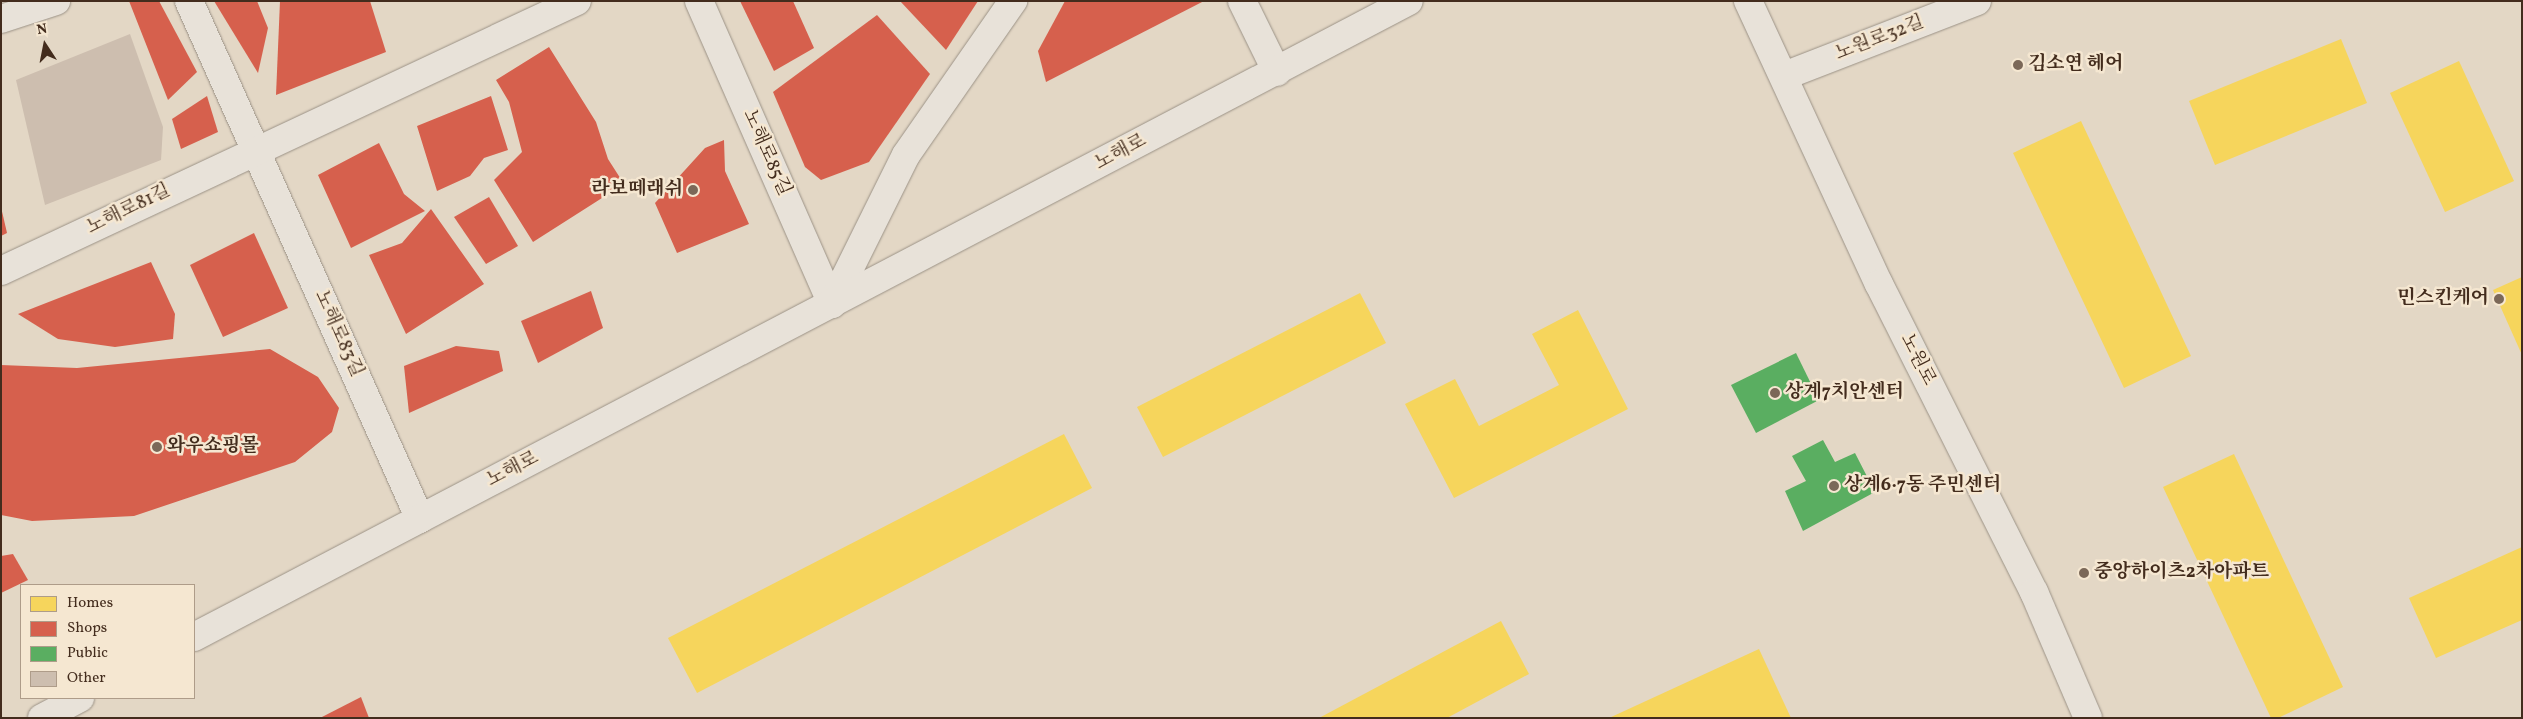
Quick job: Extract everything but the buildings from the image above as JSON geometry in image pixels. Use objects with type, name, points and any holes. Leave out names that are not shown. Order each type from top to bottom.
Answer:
[{"type":"street","points":[[1,19],[56,1]]},
{"type":"street","name":"노해로83길","points":[[189,1],[420,519]]},
{"type":"street","points":[[256,150],[577,1]]},
{"type":"street","name":"노해로85길","points":[[699,1],[832,304]]},
{"type":"street","points":[[832,304],[906,155],[1013,1]]},
{"type":"street","points":[[1242,1],[1277,72]]},
{"type":"street","name":"노해로","points":[[195,636],[1277,72],[1409,1]]},
{"type":"street","name":"노원로","points":[[1748,1],[1879,284],[2034,592],[2088,718]]},
{"type":"street","name":"노원로32길","points":[[1784,76],[1977,1]]},
{"type":"street","name":"노해로81길","points":[[1,271],[256,150]]},
{"type":"street","points":[[42,718],[78,699]]},
{"type":"place","name":"김소연 헤어","points":[[2018,65]]},
{"type":"place","name":"라보떼래쉬","points":[[693,190]]},
{"type":"place","name":"민스킨케어","points":[[2499,299]]},
{"type":"place","name":"상계7치안센터","points":[[1775,393]]},
{"type":"place","name":"와우쇼핑몰","points":[[157,447]]},
{"type":"place","name":"상계6·7동 주민센터","points":[[1834,486]]},
{"type":"place","name":"중앙하이츠2차아파트","points":[[2084,573]]}]
